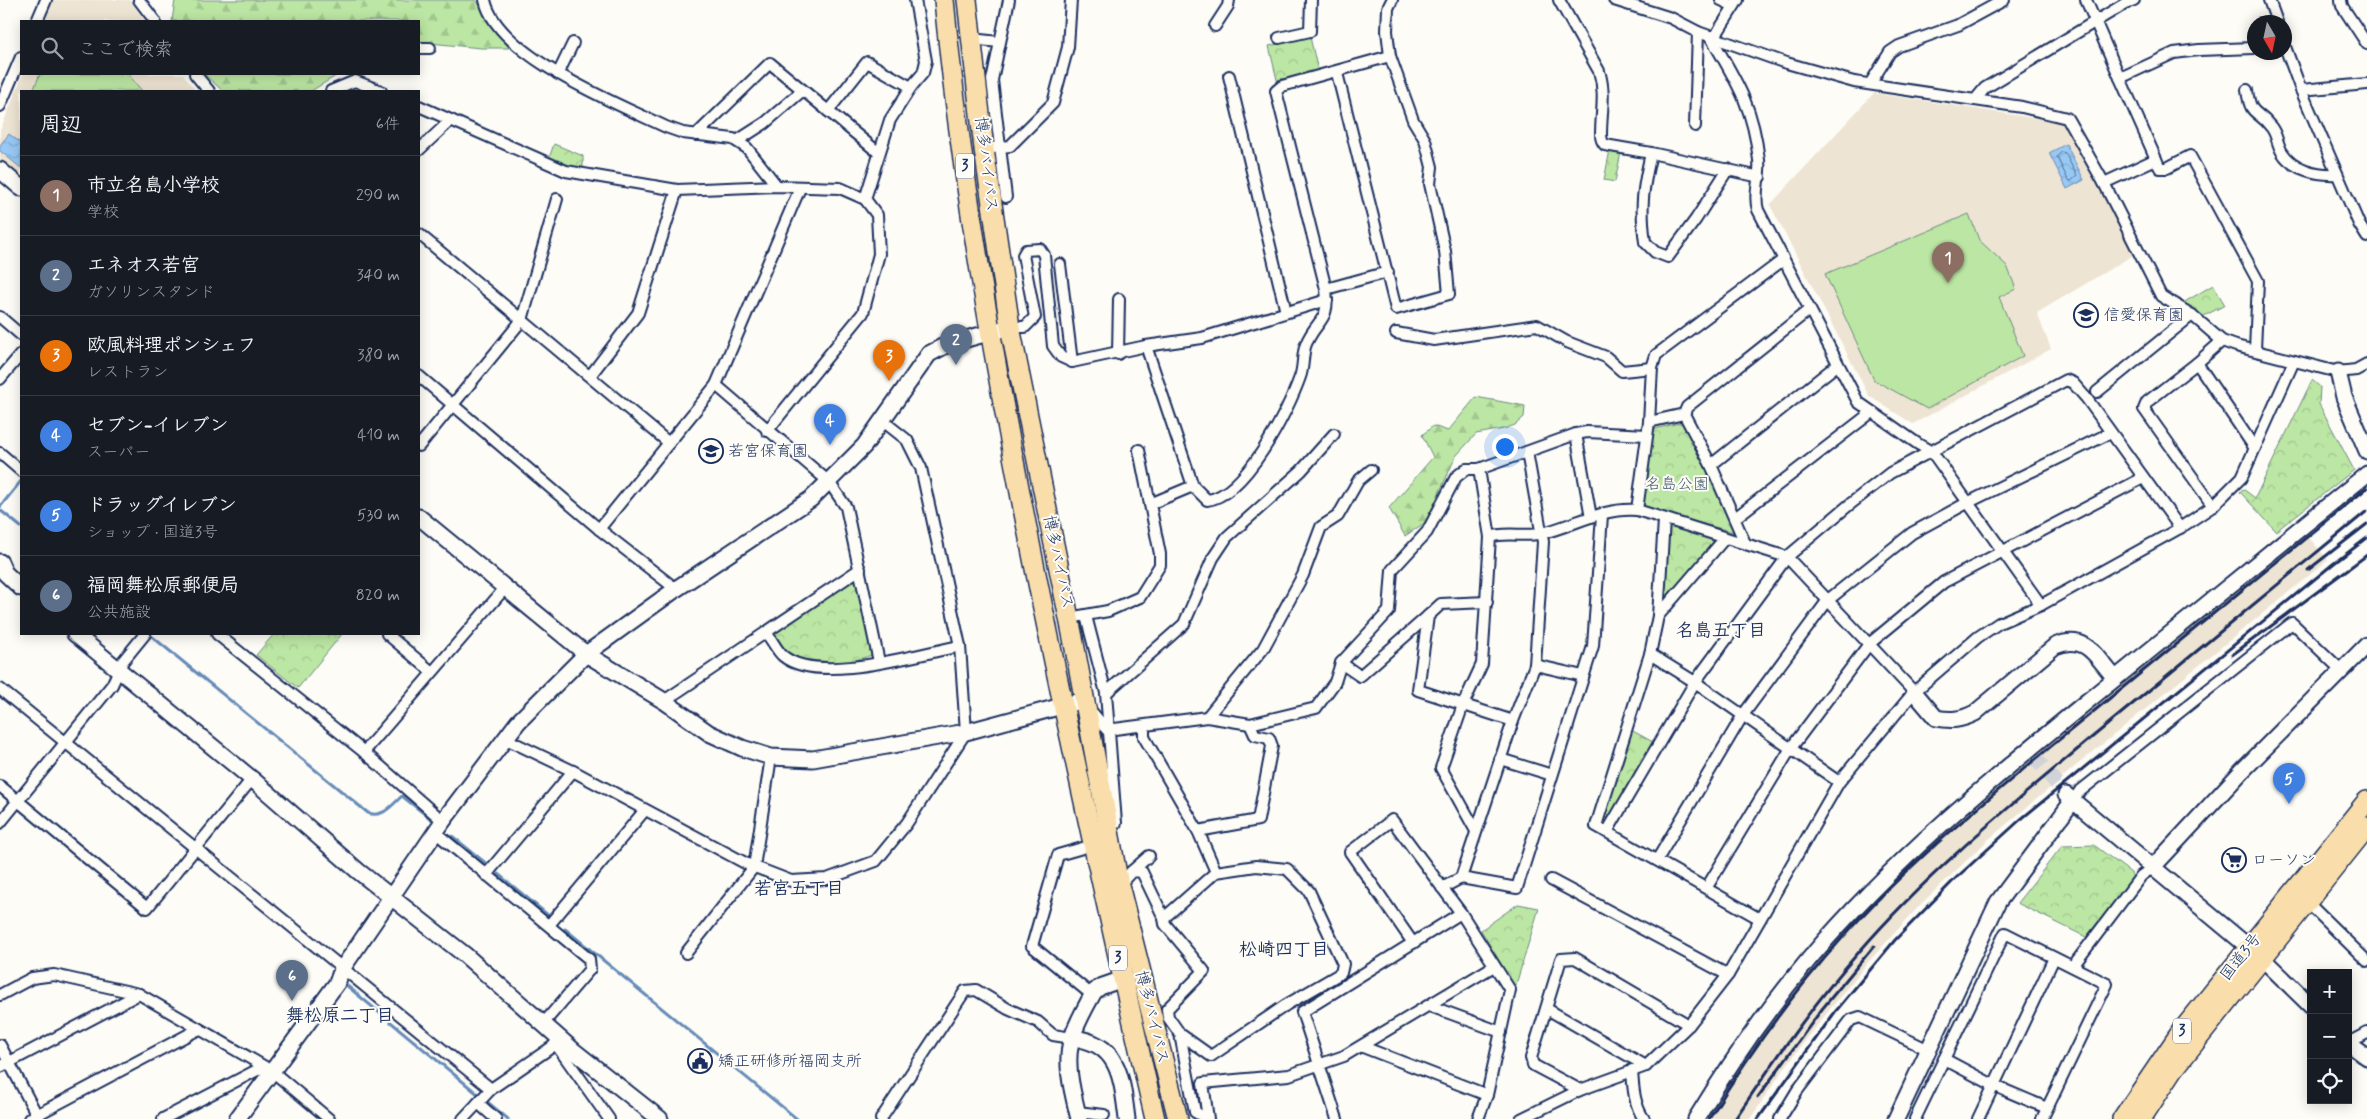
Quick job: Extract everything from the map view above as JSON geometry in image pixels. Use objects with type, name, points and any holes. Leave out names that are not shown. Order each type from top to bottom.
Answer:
[{"type":"highway","name":"博多バイパス","points":[[944,0],[969,198],[989,331],[1093,845],[1155,1119]]},
{"type":"highway","name":"博多バイパス","points":[[967,0],[970,39],[992,148],[1010,327],[1078,617],[1084,700],[1119,885],[1178,1119]]},
{"type":"highway","name":"国道3号","points":[[2141,1119],[2173,1070],[2256,953],[2367,801]]},
{"type":"highway","name":"国道3号","points":[[2122,1119],[2181,1032],[2307,902],[2367,827]]},
{"type":"street","points":[[37,20],[46,0]]},
{"type":"street","points":[[139,0],[154,20]]},
{"type":"street","points":[[485,0],[487,8],[502,31],[558,74],[666,127],[696,135],[737,141],[747,148],[777,186]]},
{"type":"street","points":[[865,199],[890,120],[923,73],[926,61],[915,0]]},
{"type":"street","points":[[1006,197],[992,148],[992,80],[1009,0]]},
{"type":"street","points":[[992,148],[1010,146],[1054,103],[1069,40],[1071,0]]},
{"type":"street","points":[[1215,26],[1228,6],[1229,0]]},
{"type":"street","points":[[1279,38],[1310,31],[1311,0]]},
{"type":"street","points":[[1337,72],[1396,310],[1449,294],[1445,252],[1430,184],[1432,167],[1425,140],[1413,120],[1390,56],[1388,8],[1392,0]]},
{"type":"street","points":[[1559,0],[1599,71],[1603,83],[1602,142],[1605,146],[1651,153],[1760,177]]},
{"type":"street","points":[[1614,0],[1671,18],[1698,32],[1783,62],[1870,84],[1975,100],[2067,118],[2104,183],[2161,296],[2192,316],[2222,341],[2338,372],[2356,370],[2367,364]]},
{"type":"street","points":[[1712,37],[1736,3],[1721,0]]},
{"type":"street","points":[[1870,84],[1890,52],[1899,46],[1958,26],[2004,0]]},
{"type":"street","points":[[2086,0],[2160,168],[2167,168],[2190,156],[2258,281],[2255,350]]},
{"type":"street","points":[[1975,100],[1985,88],[2134,0]]},
{"type":"street","points":[[2269,0],[2274,15]]},
{"type":"street","points":[[2341,0],[2342,6],[2367,44]]},
{"type":"street","points":[[1695,126],[1698,32]]},
{"type":"street","points":[[1712,37],[1746,99],[1756,130],[1760,177],[1756,202],[1783,260],[1858,402],[1932,452],[2041,604]]},
{"type":"street","points":[[970,39],[999,42]]},
{"type":"street","points":[[558,74],[573,43]]},
{"type":"street","points":[[420,48],[430,48]]},
{"type":"street","points":[[2120,78],[2174,53],[2247,48]]},
{"type":"street","points":[[1146,346],[1193,486],[1207,500],[1214,499],[1244,478],[1281,419],[1301,376],[1306,344],[1326,313],[1326,288],[1276,90],[1282,86],[1390,56]]},
{"type":"street","points":[[0,106],[20,59]]},
{"type":"street","points":[[2290,60],[2337,174],[2359,224],[2367,237]]},
{"type":"street","points":[[828,111],[867,62],[911,88]]},
{"type":"street","points":[[696,135],[770,63],[879,153]]},
{"type":"street","points":[[196,75],[208,90]]},
{"type":"street","points":[[1229,76],[1286,312]]},
{"type":"street","points":[[333,90],[357,77],[379,90]]},
{"type":"street","points":[[2302,90],[2367,84]]},
{"type":"street","points":[[737,141],[765,123],[803,90]]},
{"type":"street","points":[[2247,90],[2253,112],[2271,127],[2281,151],[2291,164],[2298,168],[2337,174]]},
{"type":"street","points":[[420,106],[566,171],[677,190],[777,186],[840,188],[865,199],[877,215],[879,254],[863,313],[767,431]]},
{"type":"street","points":[[420,149],[451,120]]},
{"type":"street","points":[[1651,153],[1641,193],[1641,216],[1645,242],[1661,256],[1668,257],[1696,219],[1728,169]]},
{"type":"street","points":[[2104,183],[2156,159]]},
{"type":"street","points":[[0,170],[20,187]]},
{"type":"street","points":[[599,529],[716,385],[800,188]]},
{"type":"street","points":[[590,376],[638,313],[677,190]]},
{"type":"street","points":[[420,445],[522,320],[557,199]]},
{"type":"street","points":[[420,235],[669,443]]},
{"type":"street","points":[[237,1119],[268,1069],[337,983],[342,969],[390,896],[518,722],[586,654],[676,589],[772,527],[811,499],[864,446],[929,354],[948,344],[989,331],[1010,327],[1024,327],[1035,317],[1022,255],[1026,250],[1040,249],[1048,276],[1053,346],[1061,357],[1072,362],[1118,354],[1146,346],[1202,338],[1327,300]]},
{"type":"street","points":[[1637,510],[1649,422],[1652,368],[1656,355],[1783,260]]},
{"type":"street","points":[[1060,264],[1072,362]]},
{"type":"street","points":[[1326,288],[1388,272]]},
{"type":"street","points":[[1118,354],[1119,300]]},
{"type":"street","points":[[1684,414],[1687,407],[1809,310]]},
{"type":"street","points":[[2097,392],[2192,316]]},
{"type":"street","points":[[0,317],[20,334]]},
{"type":"street","points":[[1396,333],[1434,340],[1537,325],[1567,342],[1606,357],[1622,371],[1652,368]]},
{"type":"street","points":[[2213,506],[2144,410],[2147,402],[2222,341]]},
{"type":"street","points":[[0,379],[20,355]]},
{"type":"street","points":[[1530,1117],[1580,1090],[1646,1066],[1690,1025],[1728,975],[1839,782],[1914,692],[1978,637],[1999,623],[2041,604],[2180,528],[2213,506],[2242,477],[2294,361]]},
{"type":"street","points":[[2197,363],[2254,447]]},
{"type":"street","points":[[1711,465],[1837,365]]},
{"type":"street","points":[[2338,372],[2344,397],[2367,451]]},
{"type":"street","points":[[420,377],[599,529],[676,589]]},
{"type":"street","points":[[1607,832],[1695,682],[1787,557],[1890,473],[2066,380],[2073,383],[2087,399],[2180,528]]},
{"type":"street","points":[[716,385],[767,431],[829,482],[846,508],[880,662]]},
{"type":"street","points":[[1734,518],[1872,412]]},
{"type":"street","points":[[1649,422],[1684,414]]},
{"type":"street","points":[[1684,414],[1711,465],[1745,543]]},
{"type":"street","points":[[506,739],[573,771],[754,867],[791,881],[828,879],[876,861],[907,823],[966,732],[960,646],[921,468],[907,440],[883,421]]},
{"type":"street","points":[[1107,730],[1207,717],[1250,724],[1316,708],[1335,682],[1341,662],[1389,612],[1392,570],[1427,532],[1456,477],[1466,469],[1479,469],[1576,434],[1587,432],[1647,436]]},
{"type":"street","points":[[1657,860],[1743,715],[1828,600],[1912,533],[1967,502],[2110,433]]},
{"type":"street","points":[[1106,693],[1184,624],[1213,558],[1227,537],[1301,471],[1334,434]]},
{"type":"street","points":[[1576,434],[1591,517]]},
{"type":"street","points":[[1116,826],[1107,730],[1106,693],[1078,617],[1108,611],[1140,597],[1160,565],[1160,554],[1139,450]]},
{"type":"street","points":[[1461,878],[1513,721],[1535,665],[1539,628],[1542,534],[1527,452]]},
{"type":"street","points":[[0,453],[20,470]]},
{"type":"street","points":[[1476,831],[1442,768],[1463,705],[1482,664],[1490,538],[1479,469]]},
{"type":"street","points":[[1207,717],[1263,650],[1303,575],[1320,527],[1338,516],[1358,481],[1371,470]]},
{"type":"street","points":[[1696,1119],[1761,1021],[1811,957],[1928,836],[1985,784],[2031,752],[2115,678],[2367,474]]},
{"type":"street","points":[[1707,887],[1791,748],[1869,644],[1944,582],[2143,478]]},
{"type":"street","points":[[1150,504],[1193,486]]},
{"type":"street","points":[[1490,538],[1499,534],[1542,534],[1591,517],[1627,509],[1637,510],[1787,557],[1914,692],[1936,718],[1945,720],[1964,719],[1975,713],[2055,646],[2068,640],[2087,646],[2115,678]]},
{"type":"street","points":[[1442,888],[1461,878],[1517,888],[1593,646],[1602,514]]},
{"type":"street","points":[[420,518],[586,654],[664,701],[709,733],[742,748],[771,757],[813,759],[966,732],[1084,700],[1096,719],[1107,730]]},
{"type":"street","points":[[1664,520],[1658,616],[1650,654],[1596,826],[1707,887],[1760,919]]},
{"type":"street","points":[[1658,616],[1725,538]]},
{"type":"street","points":[[664,701],[767,634],[860,569]]},
{"type":"street","points":[[2,571],[20,587]]},
{"type":"street","points":[[364,752],[505,588]]},
{"type":"street","points":[[1341,662],[1360,676],[1441,604],[1487,602]]},
{"type":"street","points":[[1428,616],[1418,690],[1513,721]]},
{"type":"street","points":[[1896,1119],[1998,902],[2069,798],[2080,792],[2292,623],[2342,671]]},
{"type":"street","points":[[767,634],[782,655],[800,665],[829,670],[960,646]]},
{"type":"street","points":[[76,635],[252,779],[390,896],[465,955],[543,1024],[558,1042],[609,1119]]},
{"type":"street","points":[[0,822],[112,685],[123,661],[144,635]]},
{"type":"street","points":[[218,635],[364,752],[486,875],[589,958],[590,968],[543,1024]]},
{"type":"street","points":[[387,635],[432,672]]},
{"type":"street","points":[[2073,966],[2142,876],[2152,868],[2242,770],[2367,645]]},
{"type":"street","points":[[1650,654],[1695,682],[1839,782]]},
{"type":"street","points":[[1535,665],[1583,676]]},
{"type":"street","points":[[0,688],[195,850],[491,1089]]},
{"type":"street","points":[[1198,831],[1258,820],[1272,746],[1269,738],[1255,735],[1250,724]]},
{"type":"street","points":[[1144,726],[1144,737],[1198,831],[1216,872]]},
{"type":"street","points":[[686,953],[754,867],[771,757]]},
{"type":"street","points":[[1500,759],[1552,775]]},
{"type":"street","points":[[486,875],[573,771]]},
{"type":"street","points":[[0,786],[147,908],[252,779]]},
{"type":"street","points":[[2069,798],[2256,953],[2307,1002]]},
{"type":"street","points":[[549,925],[645,810]]},
{"type":"street","points":[[1413,942],[1350,852],[1392,820],[1461,913],[1510,990],[1487,1095],[1478,1119]]},
{"type":"street","points":[[1092,995],[1032,946],[1058,855],[1093,845]]},
{"type":"street","points":[[1119,885],[1149,856]]},
{"type":"street","points":[[1132,871],[1142,872],[1166,924],[1204,971],[1167,1009],[1168,1017],[1180,1034],[1211,1056],[1286,1005],[1341,973],[1342,964],[1309,890],[1287,869],[1256,866],[1216,872],[1164,918]]},
{"type":"street","points":[[1551,880],[1728,975]]},
{"type":"street","points":[[2307,902],[2367,961]]},
{"type":"street","points":[[1337,1119],[1302,1012],[1461,913]]},
{"type":"street","points":[[1915,1119],[2004,933],[2107,984],[2042,1119]]},
{"type":"street","points":[[1580,1090],[1533,1065],[1531,1058],[1562,959],[1575,958],[1690,1025]]},
{"type":"street","points":[[1978,1119],[2054,958]]},
{"type":"street","points":[[1208,1119],[1203,1083],[1289,1075],[1344,1056],[1363,1047],[1494,966]]},
{"type":"street","points":[[0,995],[32,978],[54,974],[139,994],[268,1069],[322,1117]]},
{"type":"street","points":[[1104,1115],[1078,1116],[1070,1082],[1069,1058],[1072,1038],[1092,995],[1100,987],[1122,979]]},
{"type":"street","points":[[881,1119],[965,991],[976,990],[1008,1009],[1038,1022],[1053,1036],[1081,1039],[1102,1047],[1117,1066],[1123,1088],[1127,1119]]},
{"type":"street","points":[[4,1064],[139,994]]},
{"type":"street","points":[[1430,1006],[1501,1032]]},
{"type":"street","points":[[1547,1009],[1646,1066]]},
{"type":"street","points":[[1780,1119],[1797,1091],[1852,1020],[1860,1018],[1929,1050]]},
{"type":"street","points":[[0,1045],[4,1064],[35,1118],[199,1029]]},
{"type":"street","points":[[1180,1034],[1195,1112],[1208,1119]]},
{"type":"street","points":[[2352,1041],[2367,1034]]},
{"type":"street","points":[[463,1119],[491,1089],[558,1042]]},
{"type":"street","points":[[558,1042],[660,1119]]},
{"type":"street","points":[[2352,1046],[2367,1058]]},
{"type":"street","points":[[1363,1047],[1487,1095]]},
{"type":"street","points":[[1944,1059],[1995,1086],[2046,1108]]},
{"type":"street","points":[[163,1119],[268,1069]]},
{"type":"street","points":[[1632,1070],[1634,1094],[1644,1119]]},
{"type":"street","points":[[478,1102],[496,1119]]},
{"type":"shaded area","points":[[53,0],[130,0],[144,20],[45,20]]},
{"type":"shaded area","points":[[23,75],[184,75],[195,90],[20,90],[20,176],[0,159],[0,131]]},
{"type":"shaded area","points":[[1874,93],[2066,123],[2135,254],[2037,313],[2051,349],[1913,424],[1869,396],[1770,205]]},
{"type":"shaded area","points":[[2305,533],[2328,560],[1989,839],[1922,903],[1871,959],[1826,1014],[1783,1070],[1750,1119],[1705,1119],[1747,1055],[1795,990],[1838,937],[1903,868],[1963,813],[2053,738]]},
{"type":"green space","points":[[175,0],[476,0],[509,48],[481,48],[420,42],[420,20],[172,20]]},
{"type":"green space","points":[[1310,37],[1318,71],[1277,80],[1269,46]]},
{"type":"green space","points":[[40,75],[129,75],[141,90],[33,90]]},
{"type":"green space","points":[[205,75],[337,75],[313,90],[222,90]]},
{"type":"green space","points":[[554,144],[583,156],[583,170],[564,167],[549,158]]},
{"type":"green space","points":[[1610,150],[1621,152],[1615,182],[1604,180]]},
{"type":"green space","points":[[1969,214],[1979,240],[2007,266],[2016,289],[1999,297],[2023,356],[1927,409],[1874,380],[1825,274]]},
{"type":"green space","points":[[2213,285],[2225,305],[2202,317],[2183,303]]},
{"type":"green space","points":[[2312,380],[2320,387],[2319,404],[2354,470],[2276,531],[2240,492],[2243,489],[2255,498]]},
{"type":"green space","points":[[1476,397],[1525,406],[1524,417],[1515,425],[1504,429],[1476,434],[1456,456],[1426,522],[1405,536],[1389,508],[1433,457],[1422,435],[1433,426],[1448,431]]},
{"type":"green space","name":"名島公園","points":[[1679,423],[1685,424],[1731,520],[1734,532],[1648,510],[1643,505],[1642,497],[1650,433],[1655,429]]},
{"type":"green space","points":[[1671,527],[1713,540],[1713,544],[1662,605],[1666,531]]},
{"type":"green space","points":[[853,579],[858,580],[872,655],[841,664],[823,666],[805,662],[788,653],[777,640],[775,632]]},
{"type":"green space","points":[[273,635],[341,635],[298,688],[256,655]]},
{"type":"green space","points":[[1631,730],[1653,742],[1609,820],[1603,818]]},
{"type":"green space","points":[[2094,845],[2131,873],[2133,878],[2086,937],[2017,903],[2062,846]]},
{"type":"green space","points":[[1518,904],[1539,908],[1515,988],[1481,930]]},
{"type":"water","points":[[9,134],[20,142],[20,167],[0,151],[0,145]]},
{"type":"water","points":[[2066,144],[2084,180],[2067,189],[2049,153]]},
{"type":"waterway","points":[[0,507],[20,482]]},
{"type":"waterway","points":[[0,510],[20,526]]},
{"type":"waterway","points":[[150,635],[368,813],[378,814],[390,807],[402,796],[431,819]]},
{"type":"waterway","points":[[452,836],[488,865]]},
{"type":"waterway","points":[[498,874],[549,916]]},
{"type":"waterway","points":[[565,929],[797,1119]]},
{"type":"waterway","points":[[346,985],[508,1119]]},
{"type":"tunnel","points":[[2033,755],[2066,795]]},
{"type":"railway","points":[[1709,1119],[1739,1071],[1789,1002],[1824,958],[1891,886],[1969,815],[2089,714],[2367,488]]},
{"type":"railway","points":[[1735,1119],[1779,1054],[1826,992],[1885,923],[1941,868],[2030,789],[2367,511]]},
{"type":"railway","points":[[2308,570],[2367,524]]},
{"type":"railway","points":[[1758,1119],[1835,1012],[1895,940],[1956,878],[2020,820],[2367,538]]},
{"type":"railway","points":[[2232,655],[2367,555]]},
{"type":"railway","points":[[1758,1097],[1822,1009],[1874,946]]},
{"type":"place","name":"市立名島小学校","points":[[1948,283]]},
{"type":"place","name":"信愛保育園","points":[[2086,315]]},
{"type":"place","name":"エネオス若宮","points":[[956,365]]},
{"type":"place","name":"欧風料理ポンシェフ","points":[[889,381]]},
{"type":"place","name":"セブン-イレブン","points":[[830,445]]},
{"type":"place","name":"若宮保育園","points":[[711,451]]},
{"type":"place","name":"ドラッグイレブン","points":[[2289,804]]},
{"type":"place","name":"ローソン","points":[[2234,860]]},
{"type":"place","name":"福岡舞松原郵便局","points":[[292,1001]]},
{"type":"place","name":"矯正研修所福岡支所","points":[[700,1061]]},
{"type":"district","name":"名島五丁目","points":[[1721,631]]},
{"type":"district","name":"若宮五丁目","points":[[799,889]]},
{"type":"district","name":"松崎四丁目","points":[[1284,950]]},
{"type":"district","name":"舞松原二丁目","points":[[340,1016]]}]
